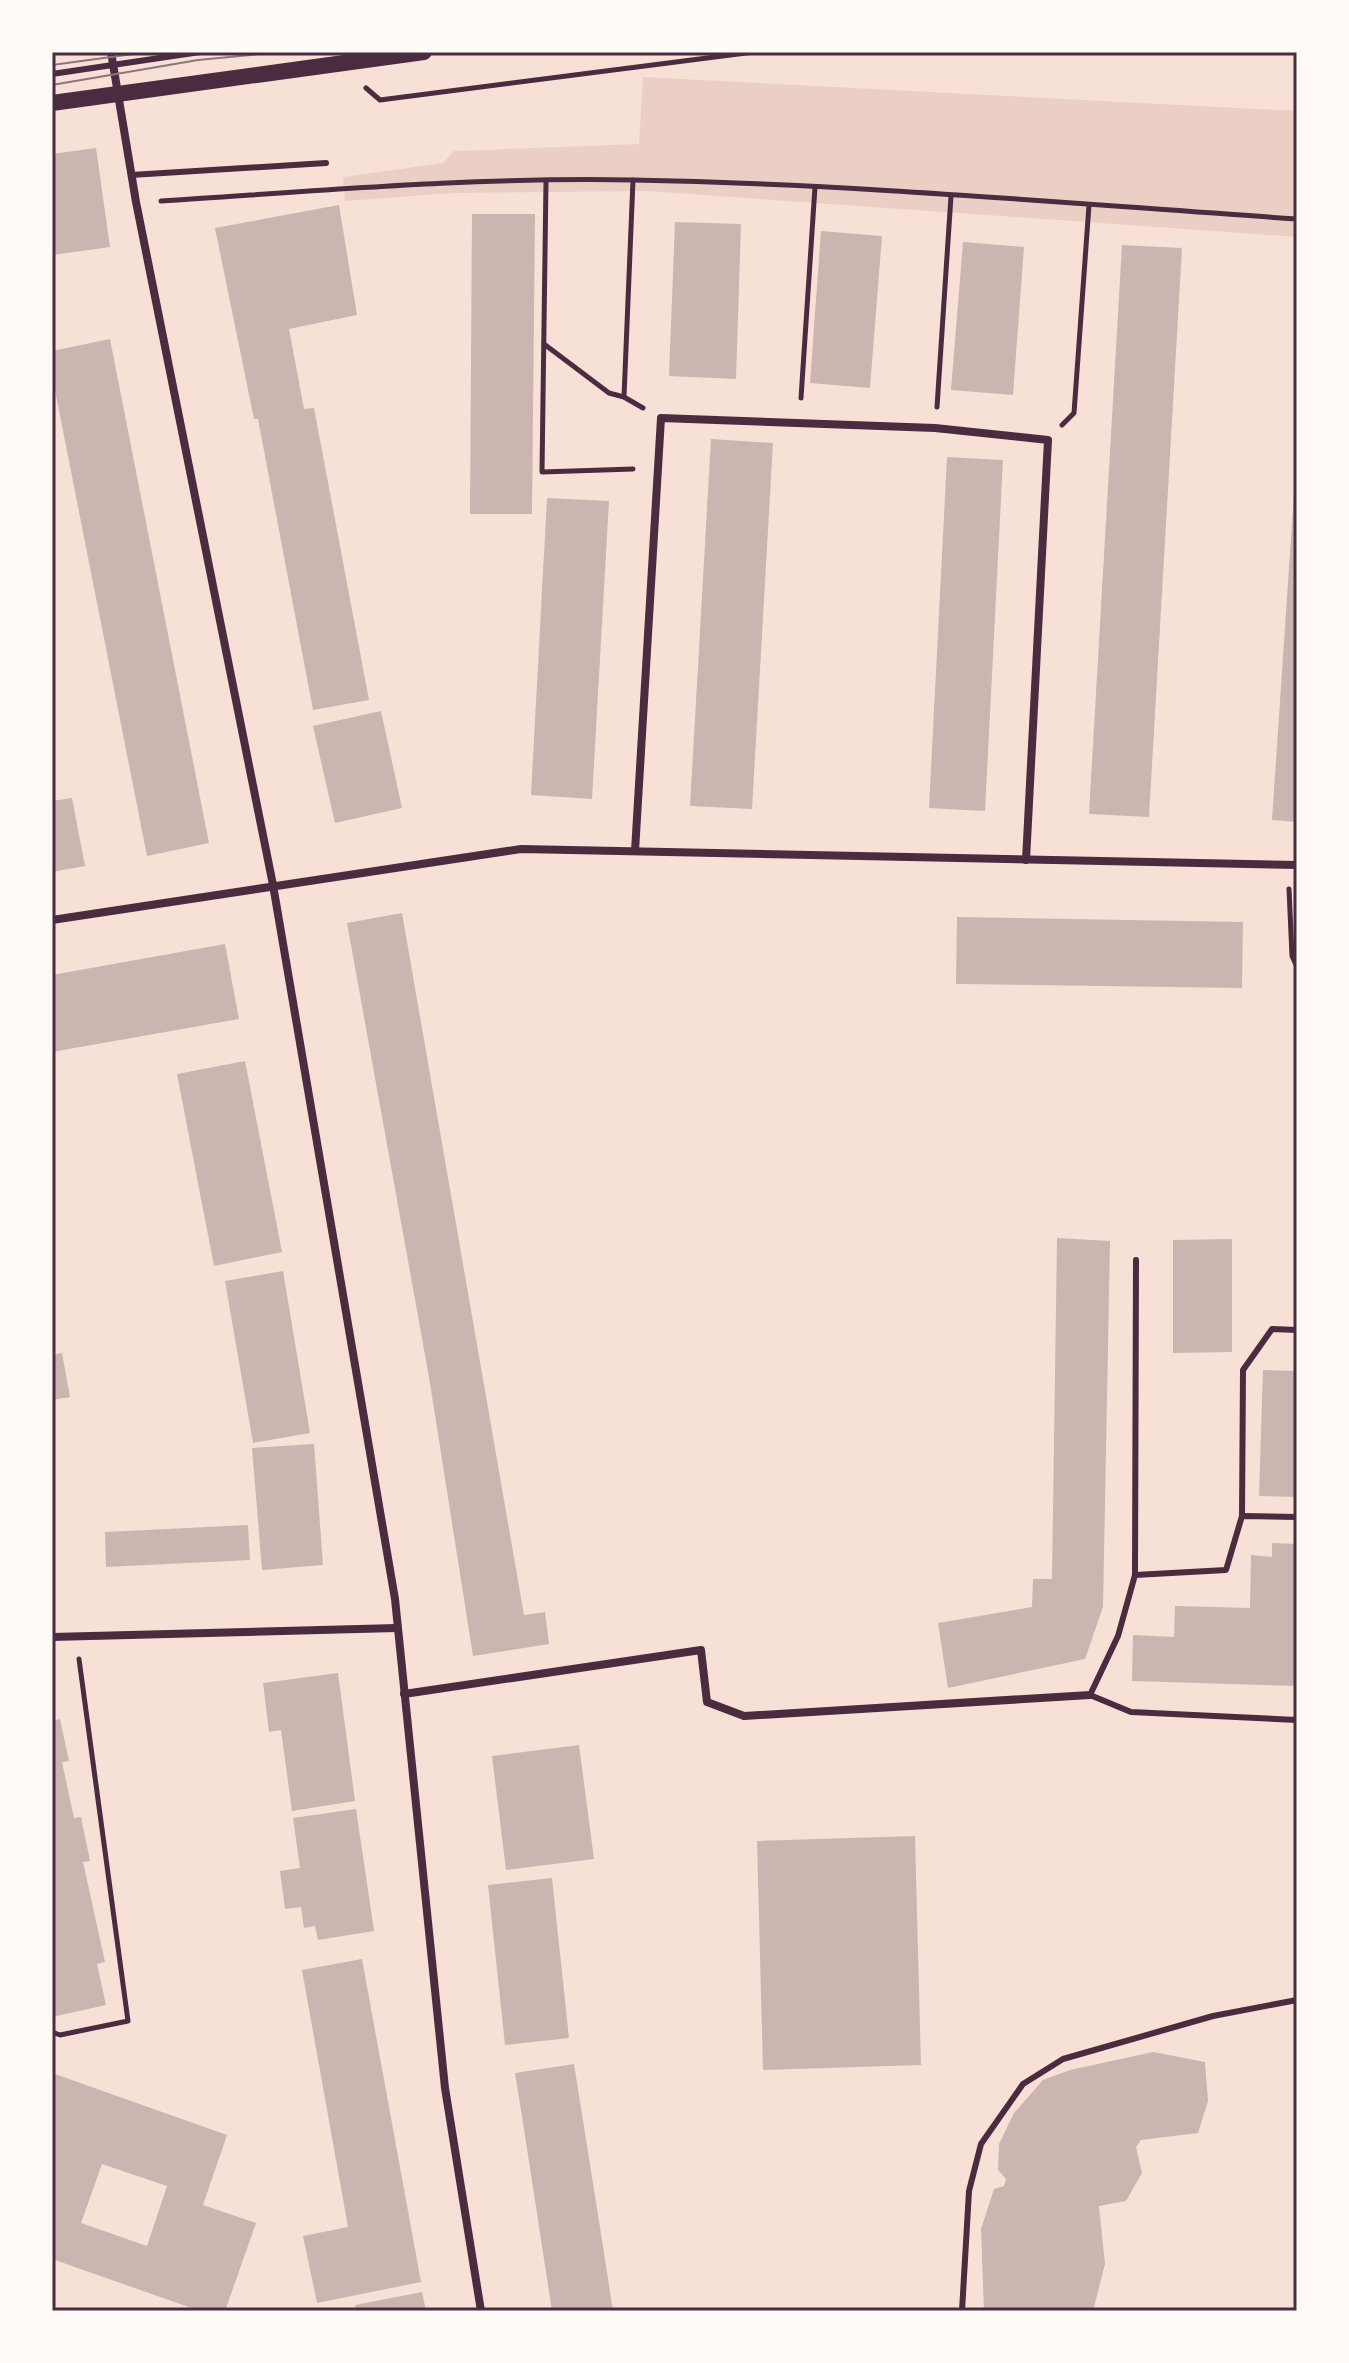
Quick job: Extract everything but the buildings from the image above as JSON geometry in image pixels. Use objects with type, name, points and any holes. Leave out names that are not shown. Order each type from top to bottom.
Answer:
[{"type":"main road","points":[[52,103],[424,52]]},
{"type":"street","points":[[111,52],[136,202],[273,885],[397,1628],[445,2088],[481,2311]]},
{"type":"street","points":[[635,851],[661,418],[935,428],[1048,440],[1026,860]]},
{"type":"street","points":[[52,920],[521,849],[1292,865]]},
{"type":"street","points":[[52,1637],[397,1628]]},
{"type":"street","points":[[404,1694],[701,1650],[707,1702],[744,1716],[1090,1695]]},
{"type":"lane","points":[[52,74],[200,52]]},
{"type":"lane","points":[[131,175],[326,163]]},
{"type":"lane","points":[[1136,1260],[1135,1575],[1118,1636],[1090,1695],[1131,1712],[1297,1720]]},
{"type":"lane","points":[[1135,1575],[1226,1570],[1242,1516],[1243,1370],[1272,1329],[1297,1330]]},
{"type":"lane","points":[[1242,1516],[1297,1517]]},
{"type":"lane","points":[[962,2311],[969,2191],[981,2144],[1023,2084],[1063,2059],[1213,2016],[1297,2000]]},
{"type":"path","points":[[338,64],[380,100],[754,52]]},
{"type":"path","points":[[136,202],[452,183],[633,180],[815,187],[1297,219]]},
{"type":"path","points":[[624,397],[633,180]]},
{"type":"path","points":[[546,181],[542,472],[658,468]]},
{"type":"path","points":[[800,423],[815,187]]},
{"type":"path","points":[[935,428],[951,196]]},
{"type":"path","points":[[1048,440],[1074,413],[1089,205]]},
{"type":"path","points":[[543,344],[609,393],[624,397],[661,418]]},
{"type":"path","points":[[1292,865],[1292,956],[1297,967]]},
{"type":"path","points":[[52,2032],[60,2035],[128,2021],[76,1636]]},
{"type":"shaded area","points":[[643,77],[1297,111],[1297,237],[647,191],[453,193],[345,201],[343,177],[443,163],[454,151],[639,144]]},
{"type":"tram line","points":[[52,65],[148,52]]},
{"type":"tram line","points":[[52,85],[198,60],[281,52]]}]
